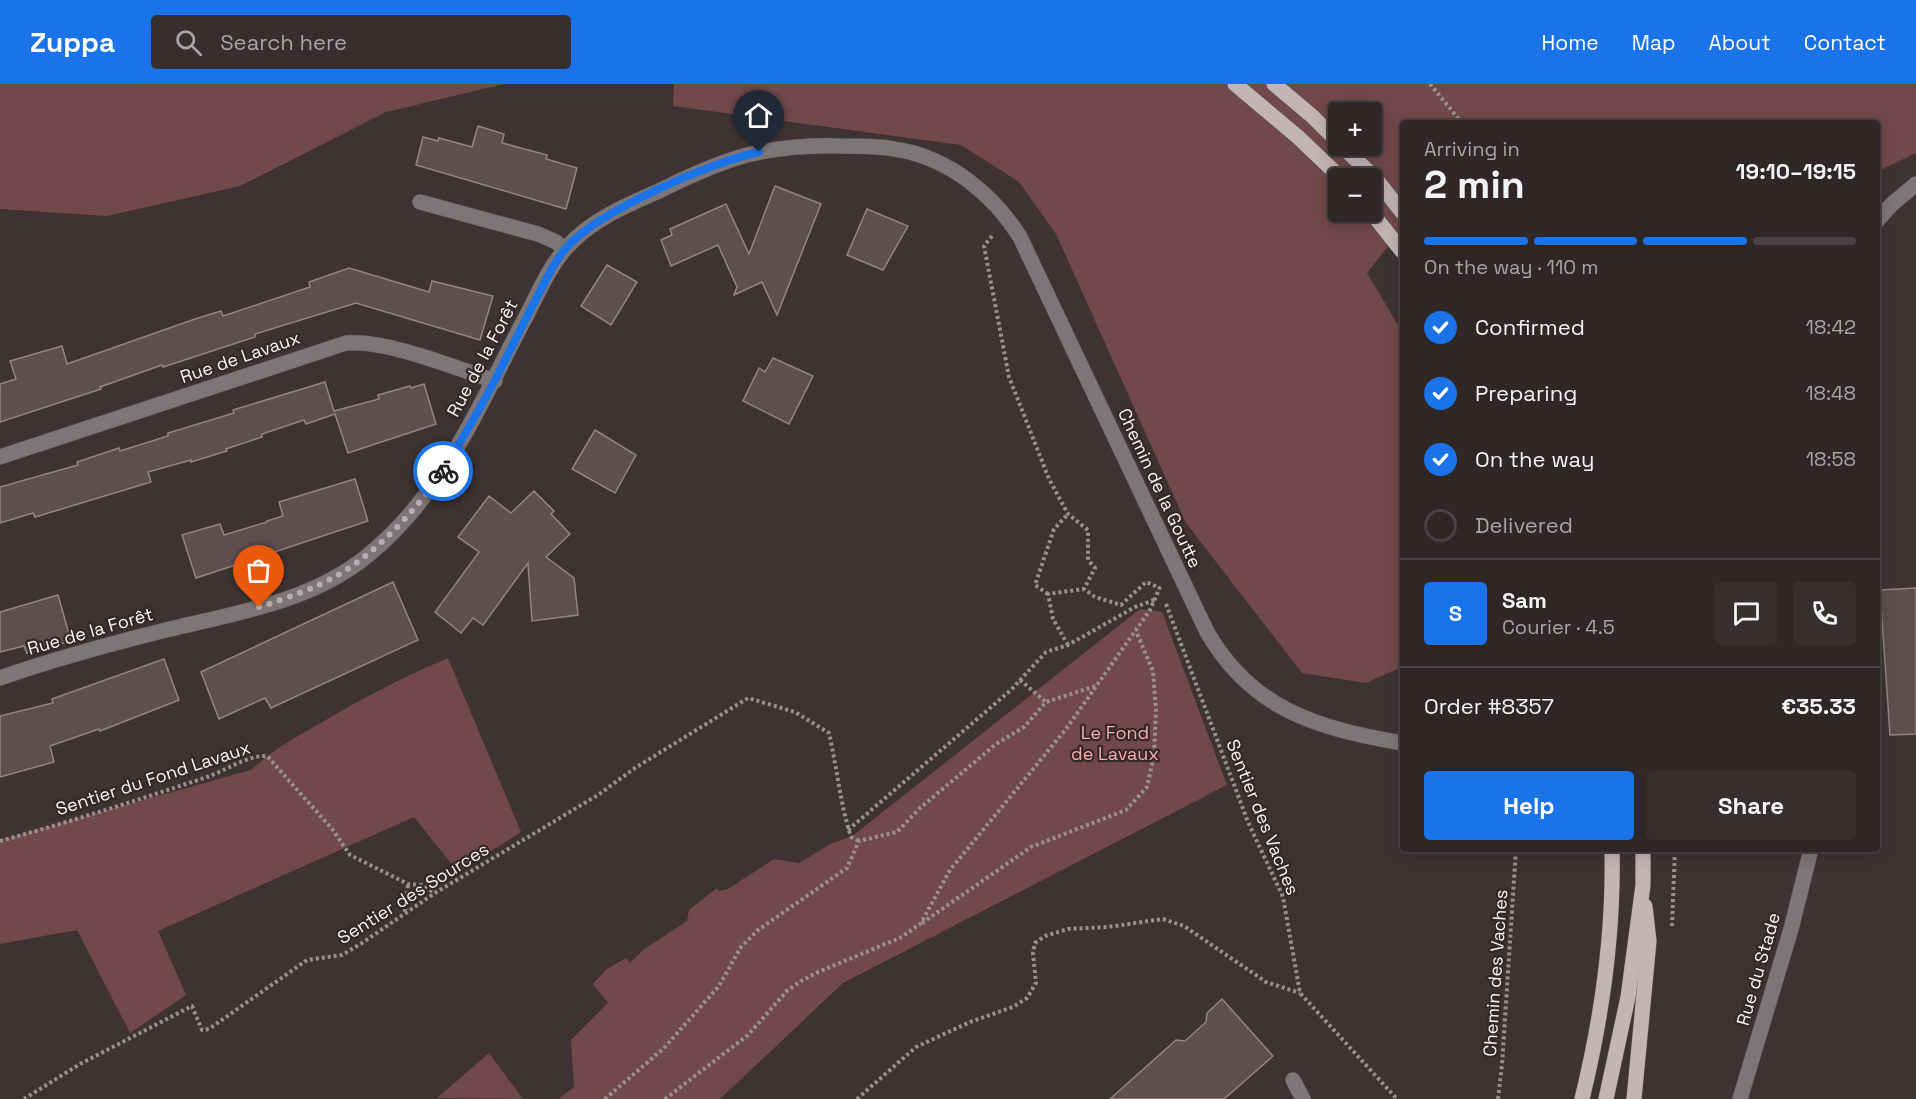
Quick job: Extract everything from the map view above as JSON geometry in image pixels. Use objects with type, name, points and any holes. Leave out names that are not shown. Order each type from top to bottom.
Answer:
[{"type":"main road","points":[[1235,84],[1298,137],[1331,168]]},
{"type":"main road","points":[[1274,84],[1328,132]]},
{"type":"main road","points":[[1352,156],[1375,178],[1400,209]]},
{"type":"main road","points":[[1379,222],[1400,248]]},
{"type":"main road","points":[[1582,1099],[1603,1001],[1610,939],[1612,852]]},
{"type":"main road","points":[[1634,1099],[1649,941],[1643,885],[1643,852]]},
{"type":"main road","points":[[1606,1099],[1628,997],[1643,885]]},
{"type":"street","name":"Rue de la Forêt","points":[[0,678],[145,635],[259,607],[318,587],[343,574],[369,554],[425,496],[440,477],[495,381],[552,268],[565,249],[579,235],[635,201],[712,166],[772,149],[800,146],[874,147],[901,150],[922,156],[949,170]]},
{"type":"street","name":"Chemin de la Goutte","points":[[949,170],[982,191],[1008,218],[1020,237],[1171,558],[1219,653],[1252,689],[1290,713],[1346,732],[1400,743]]},
{"type":"street","points":[[1880,218],[1916,184]]},
{"type":"street","points":[[420,202],[538,234],[565,249]]},
{"type":"street","name":"Rue de Lavaux","points":[[0,457],[358,341],[386,346],[495,381]]},
{"type":"street","name":"Rue du Stade","points":[[1740,1099],[1791,929],[1810,852]]},
{"type":"street","points":[[1293,1080],[1303,1099]]},
{"type":"path","points":[[1430,84],[1460,120]]},
{"type":"path","points":[[1008,218],[984,246],[1007,366],[1048,478],[1068,514],[1088,530],[1088,560],[1095,568],[1084,589]]},
{"type":"path","points":[[921,923],[950,870],[1066,729],[1136,631],[1160,588],[1146,582],[1121,605],[1095,597],[1084,589],[1048,594],[1035,585],[1053,529],[1068,514]]},
{"type":"path","name":"Sentier des Vaches","points":[[1160,588],[1248,822],[1283,897],[1300,993]]},
{"type":"path","points":[[1048,594],[1053,619],[1068,645]]},
{"type":"path","points":[[1097,686],[1046,702],[1024,727],[996,744],[920,808],[897,832],[859,841],[851,837],[848,830],[1020,680],[1046,652],[1068,645],[1135,607],[1155,600]]},
{"type":"path","points":[[666,1099],[748,1035],[787,992],[801,981],[902,937],[1031,847],[1126,810],[1147,787],[1154,755],[1156,710],[1153,671],[1136,631]]},
{"type":"path","points":[[1020,680],[1046,702]]},
{"type":"path","name":"Sentier des Sources","points":[[24,1099],[80,1064],[192,1006],[202,1030],[208,1029],[307,960],[342,955],[435,893],[598,795],[644,763],[748,698],[795,712],[829,734],[840,782],[842,810],[848,830]]},
{"type":"path","name":"Sentier du Fond Lavaux","points":[[0,841],[125,804],[221,772],[258,756],[267,756],[333,831],[350,855],[408,884],[421,885],[435,893]]},
{"type":"path","points":[[605,1099],[664,1048],[719,986],[741,947],[758,930],[847,868],[859,841]]},
{"type":"path","name":"Chemin des Vaches","points":[[1498,1099],[1516,852]]},
{"type":"path","points":[[405,912],[408,884]]},
{"type":"path","points":[[857,1099],[916,1047],[970,1022],[1013,1007],[1027,998],[1033,992],[1036,983],[1033,953],[1035,943],[1045,936],[1068,929],[1108,927],[1163,919],[1184,926],[1266,982],[1300,993],[1397,1099]]},
{"type":"green space","points":[[0,84],[504,84],[386,112],[240,186],[107,216],[0,209]]},
{"type":"green space","points":[[674,84],[1916,84],[1916,153],[1880,171],[1880,120],[1400,120],[1400,232],[1367,273],[1400,329],[1400,668],[1366,683],[1302,673],[1186,523],[1056,234],[1019,182],[961,145],[673,106]]},
{"type":"green space","name":"Le Fond de Lavaux","points":[[1140,609],[1162,612],[1227,785],[843,983],[720,1099],[558,1099],[574,1087],[571,1040],[608,1003],[593,984],[607,969],[626,958],[630,963],[643,950],[687,921],[689,910],[717,888],[719,891],[728,889],[774,859],[799,863],[832,843],[851,837]]},
{"type":"green space","points":[[448,658],[521,832],[458,872],[414,817],[158,931],[186,995],[130,1033],[77,930],[0,944],[0,840],[251,770],[286,743],[339,712]]},
{"type":"green space","points":[[489,1053],[523,1099],[437,1098]]},
{"type":"building","points":[[478,126],[504,134],[502,143],[547,155],[546,159],[577,168],[566,209],[416,165],[423,137],[438,141],[439,138],[472,147]]},
{"type":"building","points":[[775,186],[821,204],[777,315],[762,282],[734,295],[737,287],[718,245],[671,266],[661,240],[672,235],[670,229],[726,204],[749,254]]},
{"type":"building","points":[[867,209],[908,226],[883,270],[847,255]]},
{"type":"building","points":[[607,265],[637,282],[611,325],[581,306]]},
{"type":"building","points":[[349,268],[429,292],[432,281],[493,296],[480,340],[356,303],[255,334],[255,337],[163,367],[162,365],[100,387],[101,389],[0,422],[0,384],[16,379],[10,361],[62,346],[67,364],[195,319],[221,311],[223,316],[310,287],[309,282]]},
{"type":"building","points":[[773,358],[813,376],[789,424],[743,401],[759,368],[765,372]]},
{"type":"building","points":[[325,382],[334,411],[379,399],[378,395],[424,384],[436,424],[348,453],[335,414],[306,424],[304,420],[262,434],[262,437],[226,449],[227,451],[148,472],[151,482],[35,517],[33,513],[0,523],[0,487],[78,465],[77,462],[119,448],[120,451],[168,436],[168,433],[234,413],[233,410]]},
{"type":"building","points":[[595,430],[636,455],[615,493],[572,469]]},
{"type":"building","points":[[355,479],[368,521],[196,578],[182,535],[220,524],[224,535],[267,522],[283,516],[279,502]]},
{"type":"building","points":[[534,491],[554,511],[551,514],[570,534],[546,557],[574,578],[578,615],[532,621],[528,563],[483,625],[473,618],[461,633],[435,612],[479,552],[458,537],[489,496],[511,513]]},
{"type":"building","points":[[393,582],[418,640],[271,708],[265,698],[219,719],[201,672]]},
{"type":"building","points":[[1916,588],[1916,734],[1890,735],[1880,590]]},
{"type":"building","points":[[58,595],[71,641],[27,653],[24,646],[0,652],[0,612]]},
{"type":"building","points":[[164,659],[179,700],[100,731],[99,729],[50,746],[54,762],[0,777],[0,716],[53,703],[52,699]]},
{"type":"building","points":[[1222,999],[1273,1056],[1224,1099],[1110,1099],[1176,1040],[1185,1041],[1206,1022],[1207,1013]]},
{"type":"way so far","points":[[259,607],[318,587],[343,574],[388,536],[425,496],[443,471]]},
{"type":"route","points":[[443,471],[495,381],[552,268],[565,249],[579,235],[635,201],[712,166],[759,152]]}]
